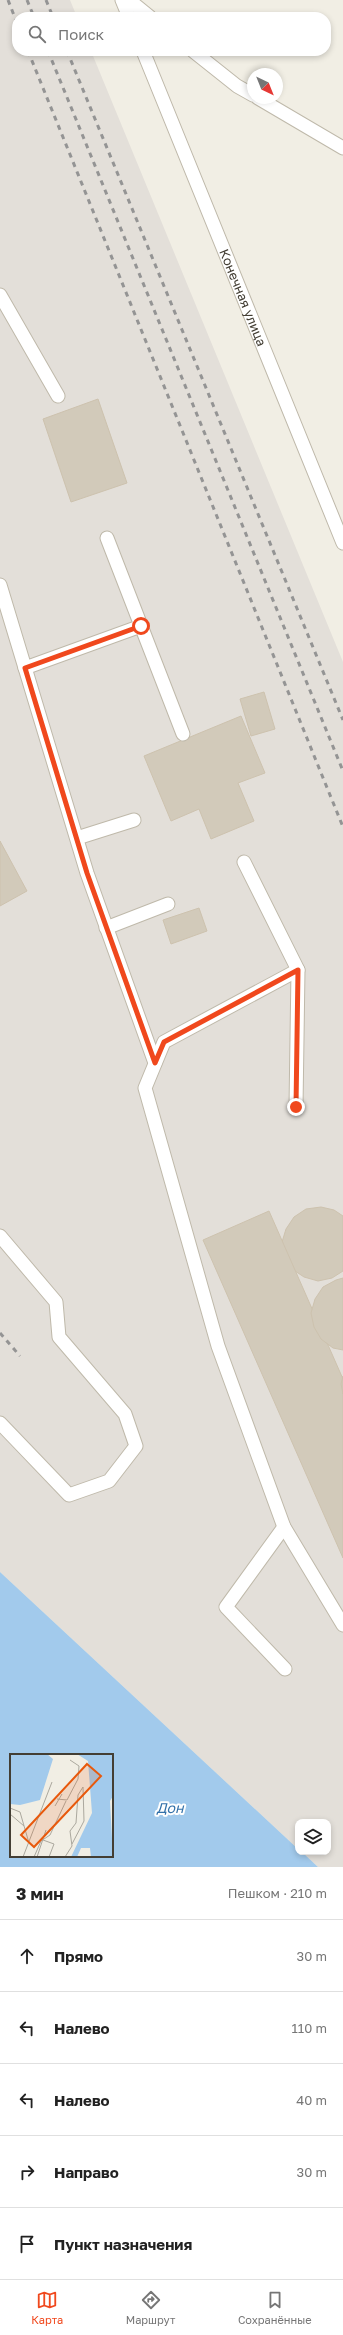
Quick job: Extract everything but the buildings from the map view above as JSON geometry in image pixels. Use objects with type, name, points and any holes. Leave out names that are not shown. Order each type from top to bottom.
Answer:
[{"type":"lane","points":[[122,0],[127,12]]},
{"type":"lane","points":[[129,0],[144,12]]},
{"type":"lane","name":"Конечная улица","points":[[145,56],[343,543]]},
{"type":"lane","points":[[199,56],[236,86],[247,92]]},
{"type":"lane","points":[[269,104],[337,142],[343,148]]},
{"type":"lane","points":[[0,295],[58,396]]},
{"type":"lane","points":[[107,538],[183,734]]},
{"type":"lane","points":[[0,585],[76,838],[106,928],[155,1063]]},
{"type":"lane","points":[[25,668],[141,626]]},
{"type":"lane","points":[[76,838],[134,820]]},
{"type":"lane","points":[[244,862],[298,970],[296,1107]]},
{"type":"lane","points":[[106,928],[168,904]]},
{"type":"lane","points":[[298,970],[164,1042],[145,1088],[218,1346],[284,1527],[343,1625]]},
{"type":"lane","points":[[0,1236],[56,1302],[59,1337],[125,1414],[136,1446],[108,1481],[69,1495],[0,1423]]},
{"type":"lane","points":[[284,1527],[226,1607],[285,1669]]},
{"type":"shaded area","points":[[0,0],[70,0],[75,12],[12,12],[12,56],[93,56],[343,662],[343,1867],[318,1867],[305,1855],[331,1855],[331,1819],[295,1819],[295,1846],[0,1572]]},
{"type":"water","name":"Дон","points":[[0,1572],[295,1846],[295,1855],[305,1855],[318,1867],[0,1867]]},
{"type":"railway","points":[[8,0],[13,12]]},
{"type":"railway","points":[[27,0],[32,12]]},
{"type":"railway","points":[[46,0],[51,12]]},
{"type":"railway","points":[[30,56],[343,827]]},
{"type":"railway","points":[[50,56],[343,771]]},
{"type":"railway","points":[[69,56],[343,720]]},
{"type":"railway","points":[[0,1333],[20,1356]]},
{"type":"route","points":[[141,626],[25,668],[87,873],[155,1063],[164,1042],[298,970],[296,1107]]}]
